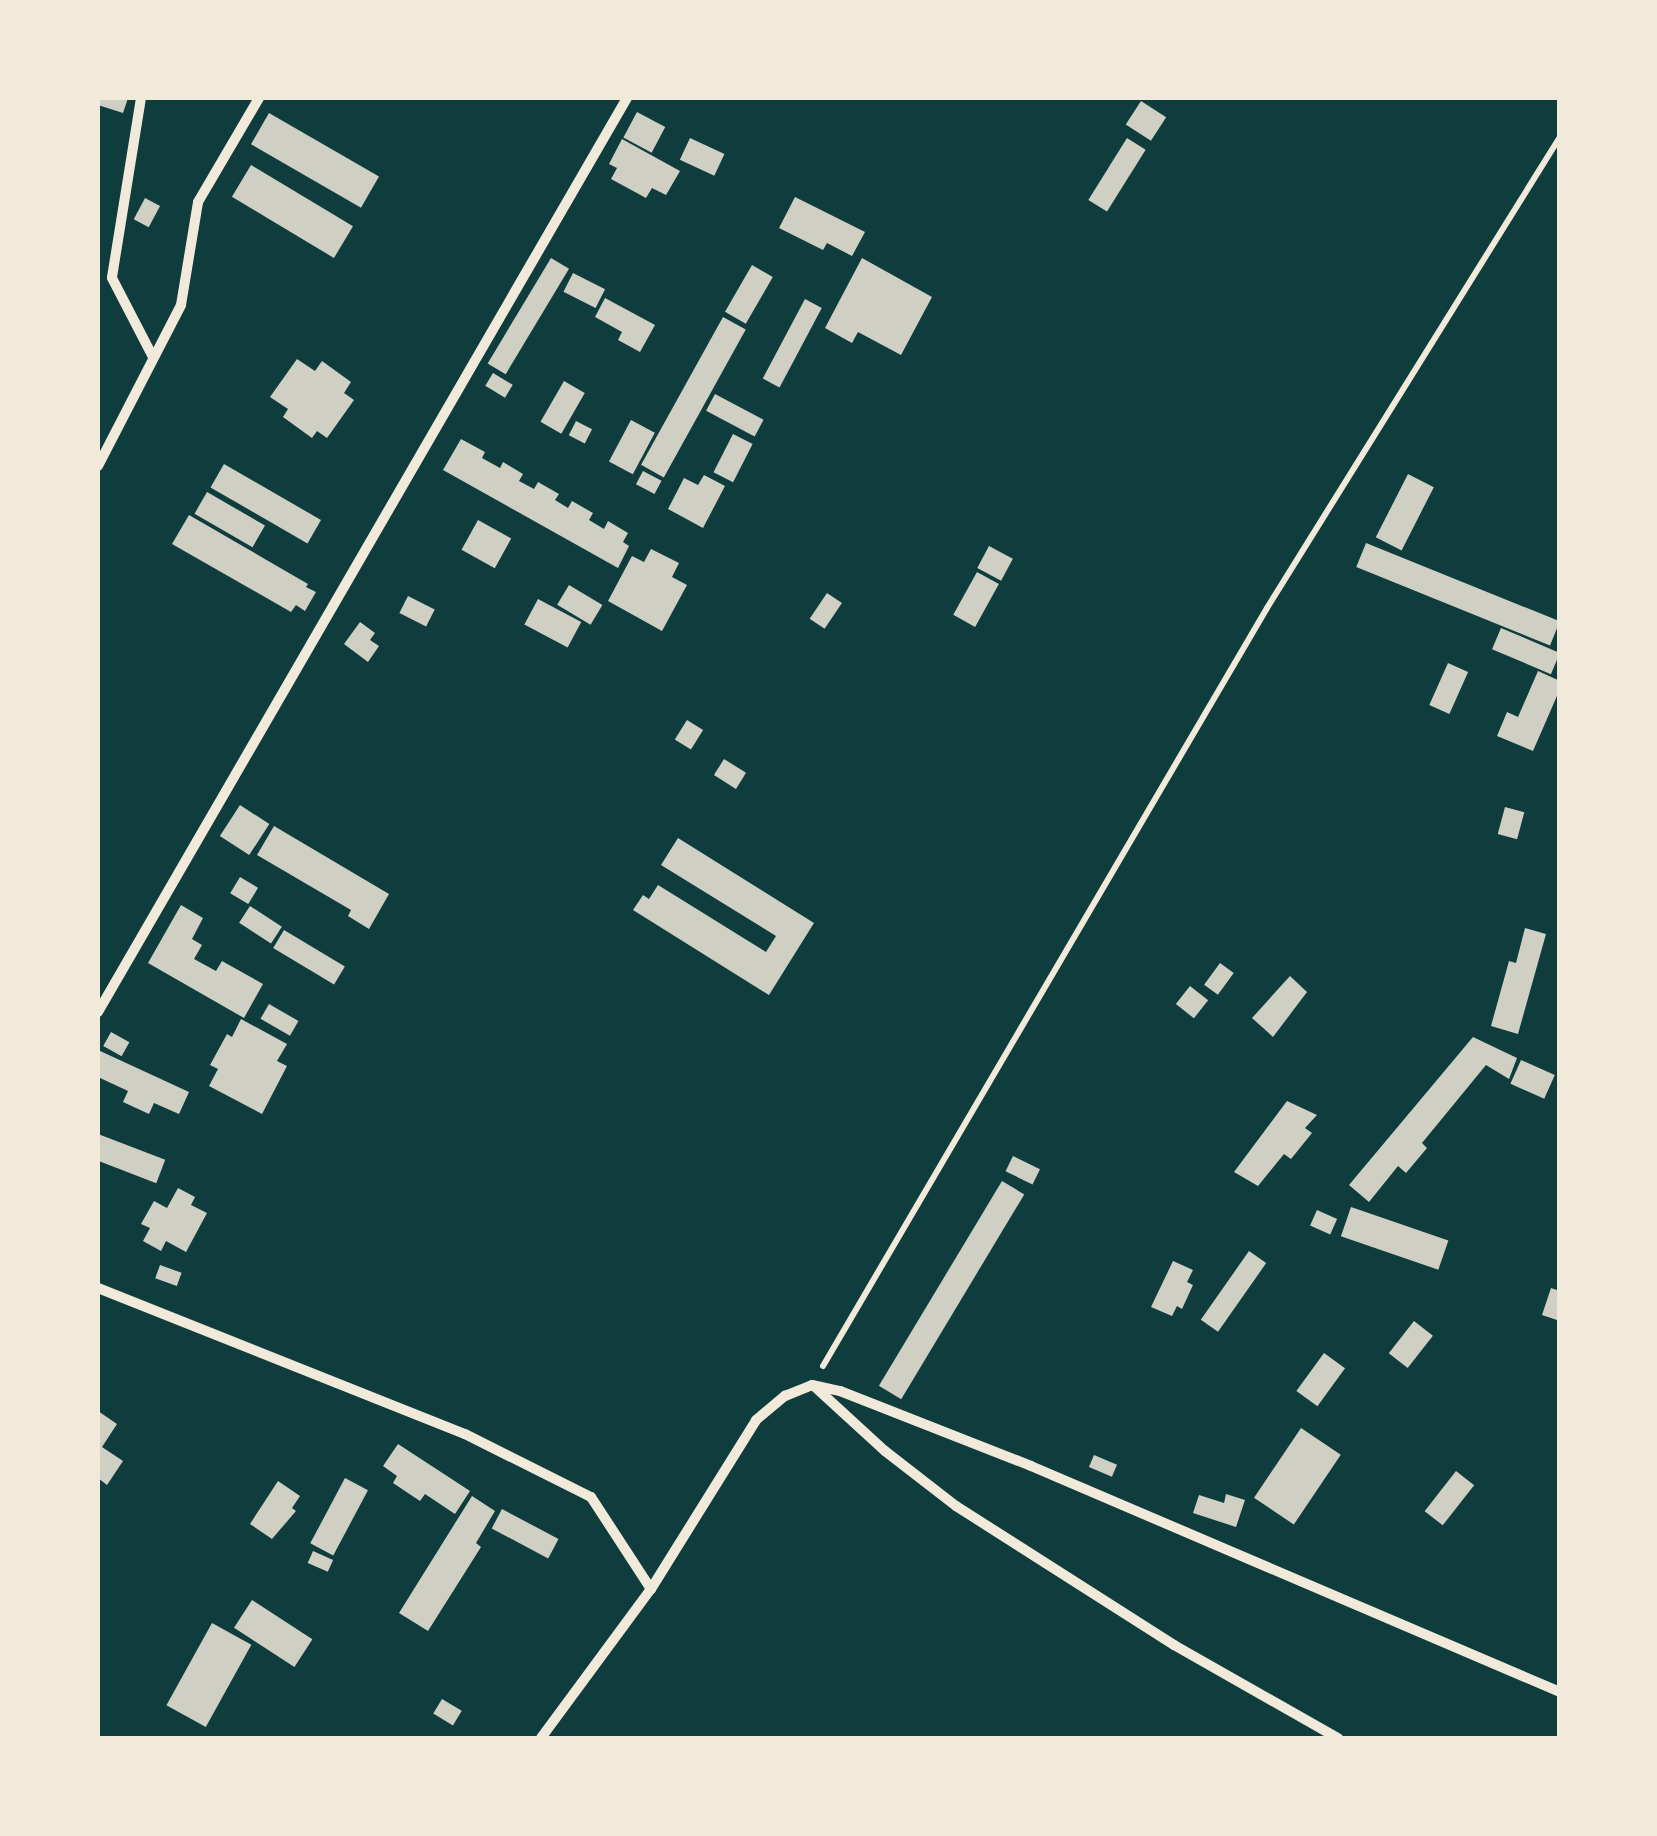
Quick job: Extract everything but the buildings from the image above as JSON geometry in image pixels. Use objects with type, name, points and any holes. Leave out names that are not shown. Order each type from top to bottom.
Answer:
[{"type":"street","points":[[141,98],[112,278],[152,357]]},
{"type":"street","points":[[98,466],[181,304],[198,202],[259,98]]},
{"type":"street","points":[[98,1012],[628,98]]},
{"type":"street","points":[[98,1288],[465,1434],[591,1497],[651,1589]]},
{"type":"street","points":[[812,1384],[885,1451],[956,1506],[1174,1645],[1338,1738]]},
{"type":"street","points":[[541,1738],[651,1589],[756,1420],[785,1396],[812,1384],[840,1391],[1031,1466],[1560,1692]]},
{"type":"path","points":[[812,1384],[1266,608],[1560,137]]}]
